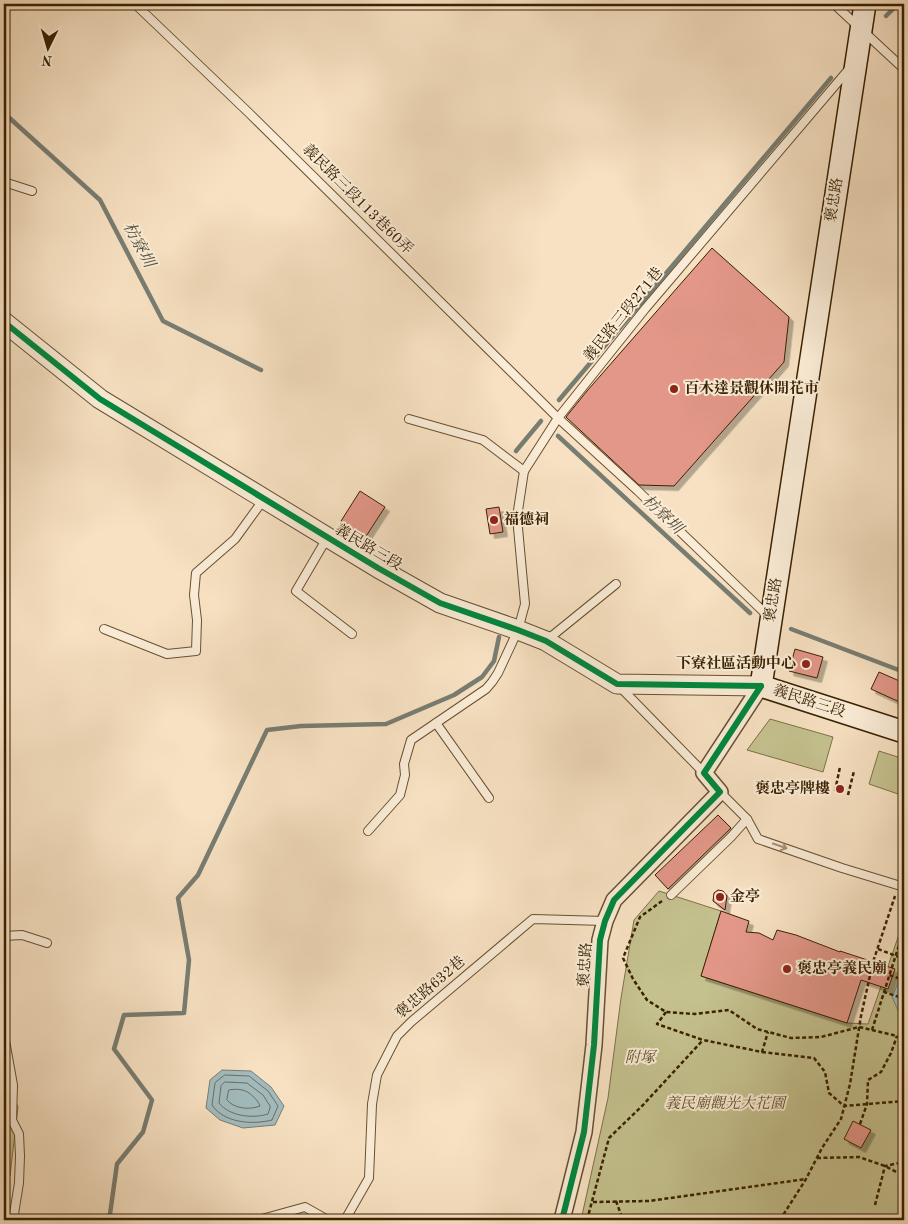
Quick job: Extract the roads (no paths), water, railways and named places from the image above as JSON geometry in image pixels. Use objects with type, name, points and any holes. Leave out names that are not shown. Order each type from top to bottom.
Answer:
[{"type":"main road","name":"褒忠路","points":[[761,686],[864,4]]},
{"type":"main road","name":"義民路三段","points":[[761,686],[904,732]]},
{"type":"street","name":"義民路三段","points":[[4,322],[100,399],[327,538],[440,603],[546,641],[617,684],[761,686]]},
{"type":"street","name":"褒忠路","points":[[704,773],[761,686]]},
{"type":"street","points":[[704,773],[720,792]]},
{"type":"street","name":"褒忠路","points":[[562,1220],[584,1132],[594,1045],[600,940],[604,921],[614,900],[720,792]]},
{"type":"lane","name":"義民路三段113巷60弄","points":[[135,4],[249,113],[558,418],[638,491],[771,619]]},
{"type":"lane","points":[[834,4],[904,70]]},
{"type":"lane","name":"義民路三段271巷","points":[[368,831],[400,796],[405,775],[404,764],[411,740],[486,689],[498,673],[518,630],[525,604],[516,516],[524,471],[558,418],[645,309],[857,60]]},
{"type":"lane","points":[[4,182],[32,191]]},
{"type":"lane","points":[[409,419],[483,440],[524,471]]},
{"type":"lane","points":[[104,629],[167,654],[196,651],[197,620],[194,595],[196,573],[234,538],[264,499]]},
{"type":"lane","points":[[327,538],[296,591],[352,634]]},
{"type":"lane","points":[[546,641],[616,584]]},
{"type":"lane","points":[[617,684],[704,773]]},
{"type":"lane","points":[[436,723],[489,798]]},
{"type":"lane","points":[[720,792],[747,819],[758,838],[842,868],[902,886]]},
{"type":"lane","points":[[671,894],[732,837],[747,819]]},
{"type":"lane","name":"褒忠路632巷","points":[[344,1220],[369,1178],[372,1104],[377,1075],[397,1036],[533,919],[604,921]]},
{"type":"lane","points":[[4,936],[22,936],[47,943]]},
{"type":"lane","points":[[4,1035],[13,1085],[8,1121],[19,1134],[19,1183],[13,1220]]},
{"type":"lane","points":[[258,1220],[305,1207],[328,1220]]},
{"type":"water","points":[[903,971],[904,1016],[901,1017],[892,997]]},
{"type":"water","points":[[222,1070],[251,1071],[271,1087],[284,1106],[275,1125],[243,1128],[220,1120],[206,1108],[210,1080]]},
{"type":"waterway","points":[[886,16],[898,4]]},
{"type":"waterway","points":[[559,400],[831,78]]},
{"type":"waterway","name":"枋寮圳","points":[[4,113],[100,200],[163,321],[261,370]]},
{"type":"waterway","name":"枋寮圳","points":[[516,451],[541,421]]},
{"type":"waterway","name":"枋寮圳","points":[[558,436],[750,613]]},
{"type":"waterway","name":"枋寮圳","points":[[791,629],[904,672]]},
{"type":"waterway","points":[[105,1220],[110,1214],[117,1164],[143,1132],[152,1100],[114,1049],[124,1015],[184,1013],[189,960],[178,898],[198,875],[267,730],[301,726],[386,724],[454,695],[482,677],[494,661],[499,637]]},
{"type":"place","name":"百木達景觀休閒花市","points":[[674,389]]},
{"type":"place","name":"福德祠","points":[[494,520]]},
{"type":"place","name":"下寮社區活動中心","points":[[806,664]]},
{"type":"place","name":"褒忠亭牌樓","points":[[840,789]]},
{"type":"place","name":"金亭","points":[[720,897]]},
{"type":"place","name":"褒忠亭義民廟","points":[[787,969]]},
{"type":"park label","name":"附塚","points":[[640,1058]]},
{"type":"park label","name":"義民廟觀光大花園","points":[[725,1104]]}]
